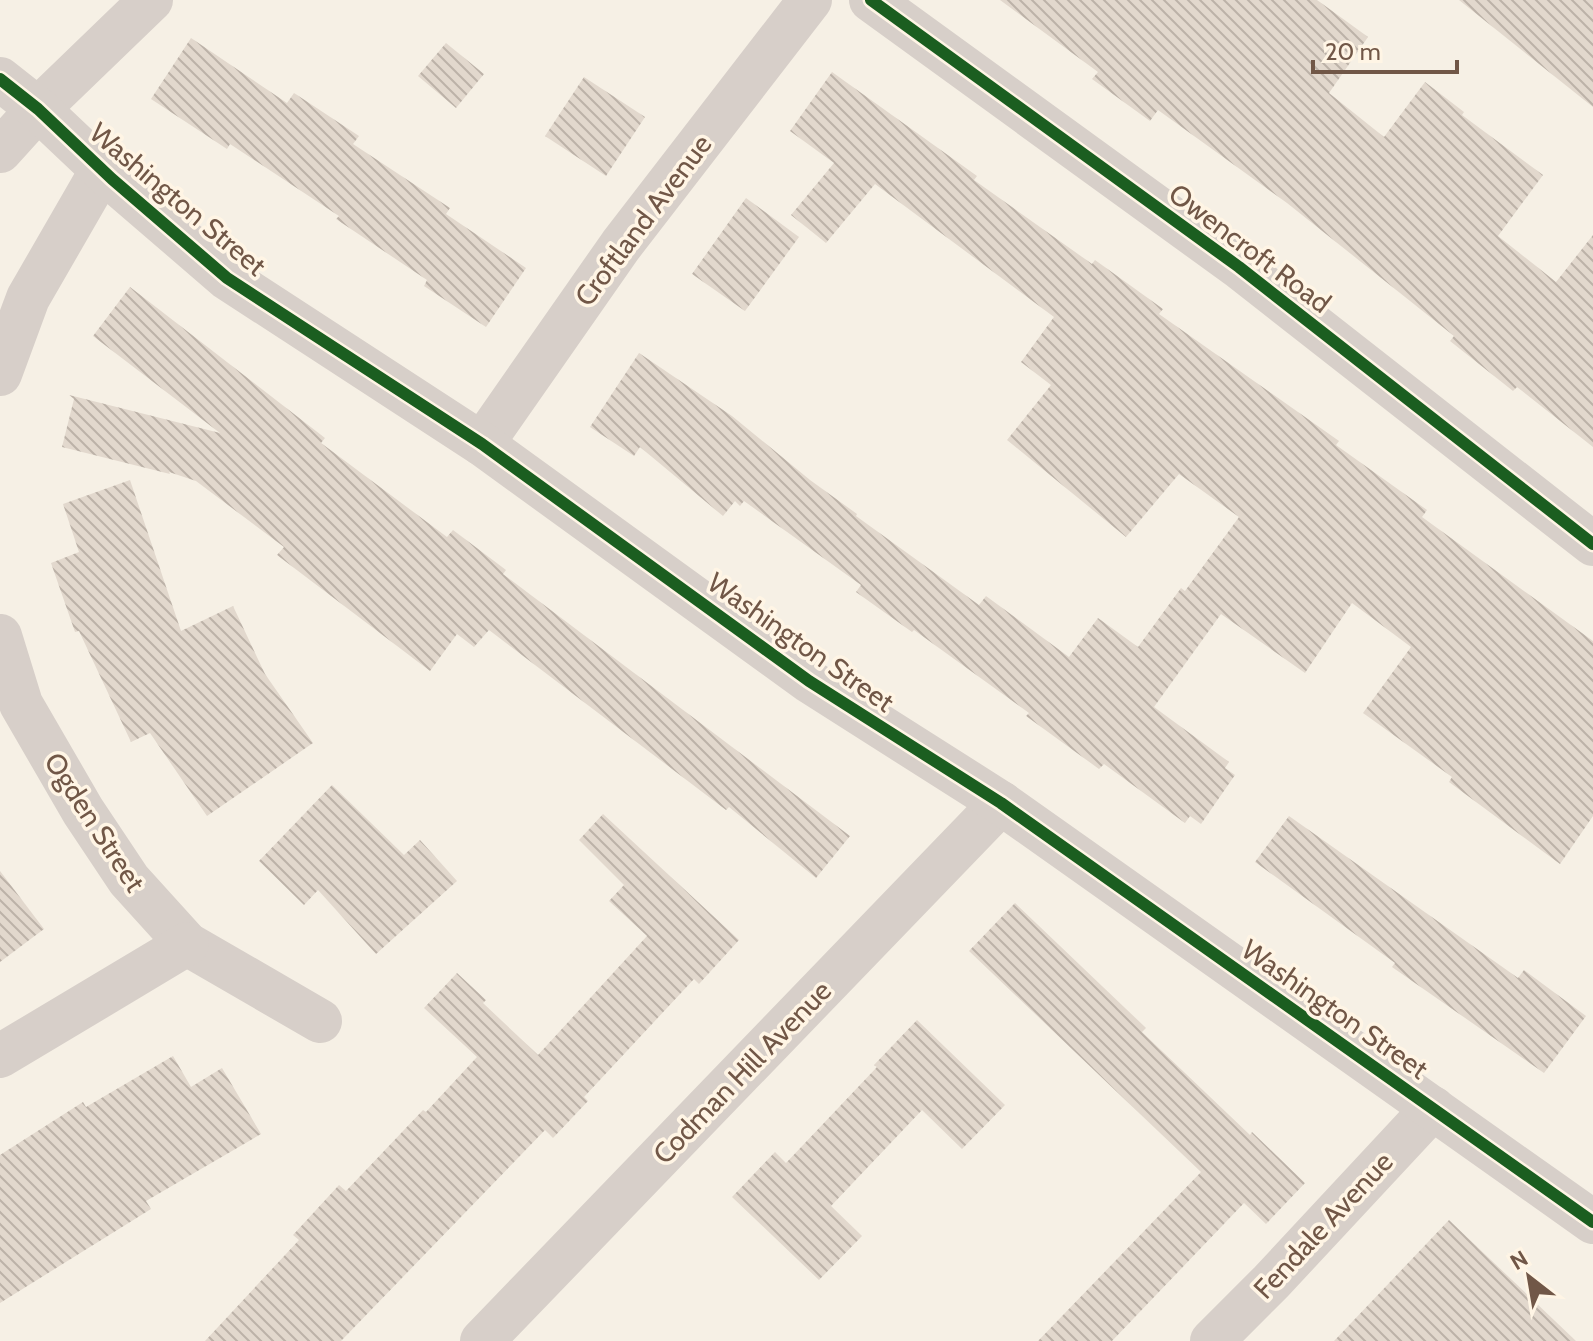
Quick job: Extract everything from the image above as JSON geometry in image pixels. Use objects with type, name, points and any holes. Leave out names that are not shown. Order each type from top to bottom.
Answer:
[{"type":"street","points":[[0,151],[38,109],[151,0]]},
{"type":"street","name":"Croftland Avenue","points":[[482,444],[621,245],[810,0]]},
{"type":"street","name":"Owencroft Road","points":[[871,0],[1239,267],[1593,544]]},
{"type":"street","name":"Washington Street","points":[[0,79],[38,109],[227,278],[482,444],[809,681],[1001,803],[1593,1222]]},
{"type":"street","points":[[0,374],[28,298],[103,168]]},
{"type":"street","name":"Ogden Street","points":[[0,636],[21,704],[83,811],[129,880],[187,944],[320,1021]]},
{"type":"street","name":"Codman Hill Avenue","points":[[482,1341],[1001,803]]},
{"type":"street","points":[[0,1056],[187,944]]},
{"type":"street","name":"Fendale Avenue","points":[[1212,1341],[1433,1108]]},
{"type":"building","points":[[1000,0],[1317,0],[1368,37],[1329,93],[1384,137],[1425,82],[1464,112],[1462,115],[1543,175],[1498,236],[1556,282],[1593,235],[1593,447],[1517,387],[1513,391],[1450,341],[1454,336],[1287,203],[1158,110],[1150,121],[1092,79],[1098,72]]},
{"type":"building","points":[[1459,0],[1593,0],[1593,107]]},
{"type":"building","points":[[191,38],[287,103],[294,93],[359,136],[353,144],[450,208],[446,214],[526,268],[486,327],[424,286],[427,280],[336,219],[339,216],[230,144],[227,149],[151,99]]},
{"type":"building","points":[[446,43],[484,74],[456,108],[418,76]]},
{"type":"building","points":[[832,72],[977,176],[974,180],[1092,264],[1095,260],[1163,309],[1159,314],[1339,441],[1336,445],[1427,510],[1422,517],[1593,641],[1593,816],[1560,864],[1449,782],[1452,777],[1363,713],[1411,647],[1352,603],[1305,673],[1221,614],[1154,707],[1229,762],[1225,768],[1235,775],[1201,824],[1190,816],[1185,823],[1104,764],[1099,769],[1026,716],[1029,713],[856,592],[861,585],[744,501],[740,506],[735,501],[723,516],[640,447],[634,456],[590,427],[639,353],[732,416],[856,516],[979,605],[986,596],[1069,657],[1098,618],[1138,647],[1181,588],[1185,591],[1239,517],[1179,474],[1126,537],[1007,440],[1051,385],[1021,362],[1054,317],[875,184],[826,243],[791,215],[834,163],[790,131]]},
{"type":"building","points":[[584,77],[645,117],[606,176],[545,136]]},
{"type":"building","points":[[746,198],[799,237],[745,311],[692,274]]},
{"type":"building","points":[[130,287],[325,438],[321,443],[447,537],[453,530],[506,570],[503,574],[850,836],[816,878],[729,807],[726,810],[489,630],[474,647],[457,634],[430,671],[277,555],[284,547],[196,481],[62,447],[74,399],[69,395],[220,433],[93,336]]},
{"type":"building","points":[[130,480],[181,631],[233,606],[265,674],[313,743],[207,816],[150,733],[131,742],[79,631],[75,632],[51,563],[79,552],[63,504]]},
{"type":"building","points":[[332,785],[404,855],[420,840],[457,881],[376,954],[318,890],[304,905],[259,861]]},
{"type":"building","points":[[603,814],[739,940],[699,984],[694,979],[584,1097],[588,1101],[553,1138],[545,1130],[341,1341],[205,1341],[299,1240],[293,1235],[339,1185],[346,1191],[477,1057],[424,1008],[457,973],[486,1000],[483,1003],[538,1055],[647,936],[609,901],[624,885],[579,840]]},
{"type":"building","points":[[1289,816],[1518,978],[1524,970],[1586,1016],[1544,1073],[1392,967],[1395,963],[1255,862]]},
{"type":"building","points":[[0,871],[44,929],[0,962]]},
{"type":"building","points":[[1015,903],[1146,1028],[1142,1032],[1305,1183],[1266,1224],[1244,1203],[1112,1341],[1038,1341],[1201,1172],[969,951]]},
{"type":"building","points":[[917,1020],[1005,1105],[962,1149],[922,1110],[831,1206],[862,1236],[819,1280],[732,1197],[775,1152],[786,1163]]},
{"type":"building","points":[[173,1056],[191,1087],[222,1068],[261,1134],[146,1201],[151,1209],[0,1303],[0,1155],[83,1102],[86,1107]]},
{"type":"building","points":[[1449,1220],[1576,1341],[1334,1341]]},
{"type":"cycle path","points":[[871,0],[1239,267],[1593,544]]},
{"type":"cycle path","points":[[0,79],[38,109],[112,179],[227,278],[482,444],[809,681],[1001,803],[1593,1222]]}]
